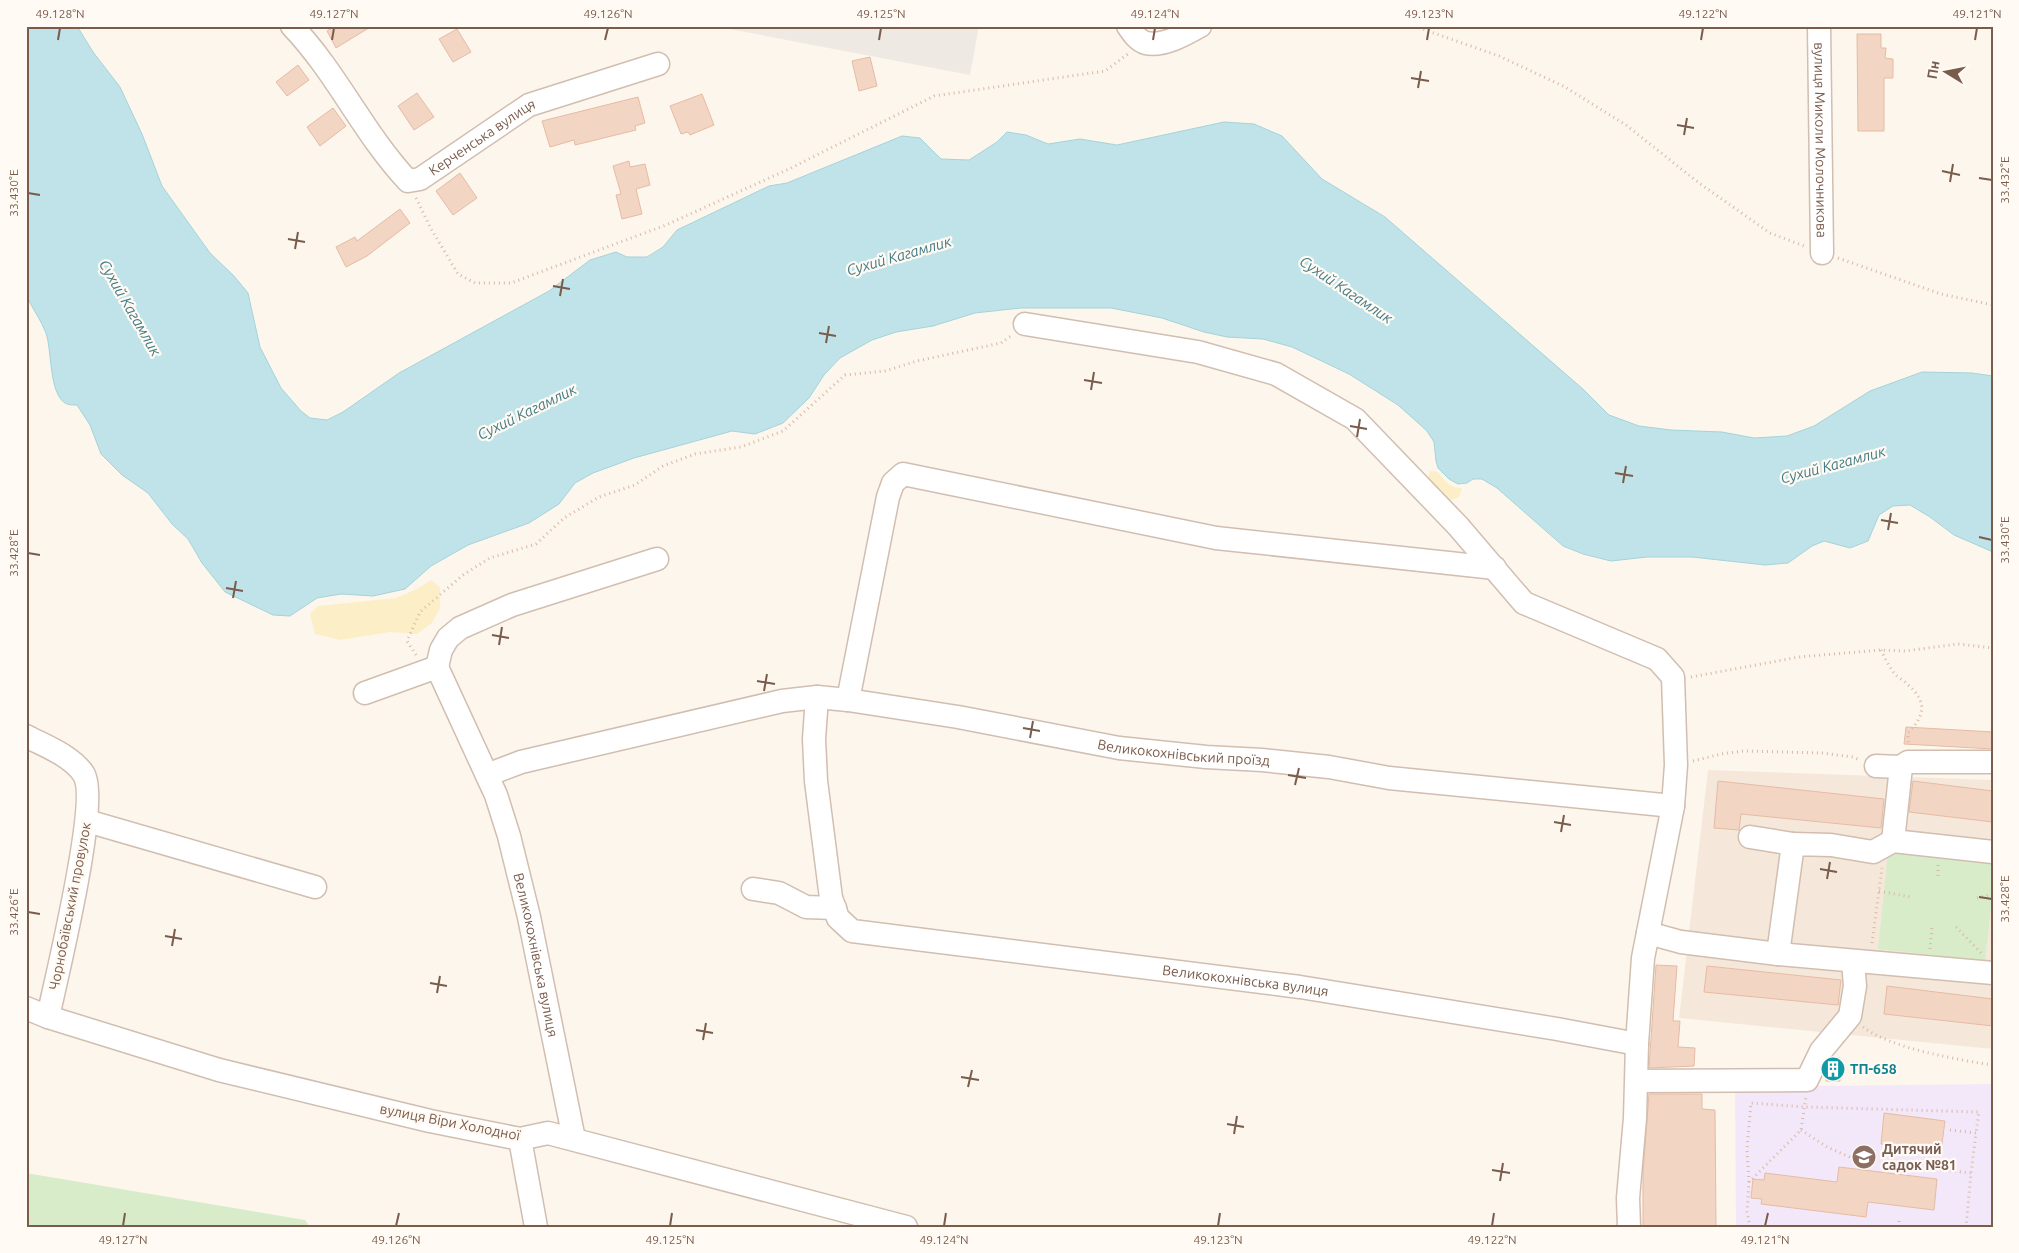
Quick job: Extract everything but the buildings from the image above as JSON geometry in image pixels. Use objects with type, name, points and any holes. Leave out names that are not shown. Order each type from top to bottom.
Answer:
[{"type":"street","points":[[292,26],[313,48],[387,159],[408,181]]},
{"type":"street","points":[[1128,26],[1144,43],[1158,43],[1188,33],[1200,26]]},
{"type":"street","name":"вулиця Миколи Молочникова","points":[[1819,26],[1822,253]]},
{"type":"street","name":"Керченська вулиця","points":[[408,181],[420,179],[529,105],[658,64]]},
{"type":"street","points":[[1025,324],[1198,352],[1276,374],[1355,418],[1445,512],[1524,603],[1657,659],[1673,677],[1676,765],[1673,806],[1643,958],[1636,1044],[1637,1081],[1628,1198],[1629,1227]]},
{"type":"street","points":[[848,700],[888,497],[893,483],[903,474],[1216,538],[1495,568]]},
{"type":"street","points":[[365,693],[432,669],[448,638],[460,628],[512,605],[657,559]]},
{"type":"street","name":"Великокохнівська вулиця","points":[[432,669],[496,795],[519,874],[574,1139]]},
{"type":"street","points":[[487,775],[521,762],[764,705],[817,697],[814,739],[816,780],[831,898],[835,908],[806,907],[779,893],[753,889]]},
{"type":"street","name":"Великокохнівський проїзд","points":[[817,697],[958,717],[1119,748],[1329,767],[1390,778],[1673,806]]},
{"type":"street","name":"Чорнобаївський провулок","points":[[26,736],[68,758],[84,774],[87,788],[87,821],[48,1017]]},
{"type":"street","points":[[1876,766],[1993,762]]},
{"type":"street","points":[[1889,844],[1904,765]]},
{"type":"street","points":[[87,821],[314,887]]},
{"type":"street","points":[[1750,837],[1793,844],[1831,845],[1873,852],[1889,844],[1993,852]]},
{"type":"street","points":[[1778,954],[1793,844]]},
{"type":"street","name":"Великокохнівська вулиця","points":[[835,908],[838,918],[852,931],[1300,987],[1557,1029],[1636,1044]]},
{"type":"street","points":[[1648,933],[1681,942],[1861,962],[1988,965]]},
{"type":"street","points":[[1637,1081],[1807,1091],[1821,1051],[1850,1016],[1861,962]]},
{"type":"street","name":"вулиця Віри Холодної","points":[[26,1008],[48,1017],[219,1070],[430,1121],[520,1139],[548,1133],[906,1227]]},
{"type":"street","points":[[520,1139],[536,1227]]},
{"type":"path","points":[[1414,26],[1499,56],[1565,87],[1626,125],[1699,184],[1770,233],[1941,294],[1993,305]]},
{"type":"path","points":[[408,181],[430,227],[458,274],[475,283],[511,283],[666,225],[789,169],[934,96],[1105,71],[1144,43]]},
{"type":"path","points":[[432,669],[407,641],[420,612],[463,575],[490,558],[536,544],[564,518],[599,497],[635,486],[663,466],[695,454],[741,447],[783,430],[844,375],[885,371],[916,361],[1001,343],[1025,324]]},
{"type":"path","points":[[1673,677],[1696,678],[1799,657],[1880,650],[1905,651],[1958,644],[1993,648]]},
{"type":"path","points":[[1880,650],[1896,675],[1908,684],[1920,700],[1922,711],[1919,722],[1908,733],[1904,765]]},
{"type":"path","points":[[1676,765],[1744,750],[1837,755],[1852,757],[1876,766]]},
{"type":"path","points":[[1861,962],[1889,844]]},
{"type":"path","points":[[1879,891],[1911,897]]},
{"type":"path","points":[[1976,898],[1993,894]]},
{"type":"path","points":[[1956,927],[1979,950],[1988,965]]},
{"type":"path","points":[[1850,1016],[1871,1033],[1917,1050],[1956,1060],[1993,1065]]},
{"type":"path","points":[[1749,1182],[1801,1130],[1807,1091]]},
{"type":"path","points":[[1750,1227],[1747,1212],[1751,1103],[1807,1091],[1979,1112],[1966,1227]]},
{"type":"path","points":[[1801,1130],[1827,1147],[1854,1159]]},
{"type":"path","points":[[1950,1130],[1976,1133]]},
{"type":"path","points":[[1925,1168],[1971,1173]]},
{"type":"path","points":[[1899,1221],[1899,1227]]},
{"type":"shaded area","points":[[714,26],[979,26],[970,75]]},
{"type":"shaded area","points":[[1708,770],[1993,780],[1993,1049],[1679,1018]]},
{"type":"shaded area","name":"Дитячий садок №81","points":[[1993,1084],[1993,1227],[1736,1227],[1735,1087]]},
{"type":"green space","points":[[1888,851],[1993,862],[1993,891],[1985,961],[1878,949]]},
{"type":"green space","points":[[26,1173],[305,1220],[310,1227],[26,1227]]},
{"type":"sand","points":[[1430,471],[1438,472],[1451,486],[1462,488],[1459,497],[1445,502],[1427,481]]},
{"type":"sand","points":[[431,580],[440,587],[440,608],[432,623],[417,634],[390,632],[340,640],[315,634],[310,614],[318,606],[396,598],[417,589]]},
{"type":"water","name":"Сухий Кагамлик","points":[[26,26],[77,26],[93,52],[120,87],[142,134],[162,186],[210,253],[234,276],[248,293],[260,347],[281,388],[301,411],[310,418],[327,420],[343,412],[399,373],[549,291],[590,260],[616,252],[627,257],[647,257],[663,247],[677,230],[769,186],[787,183],[902,136],[920,138],[941,159],[969,160],[997,142],[1007,132],[1026,135],[1048,144],[1080,139],[1117,145],[1224,122],[1254,124],[1282,136],[1322,179],[1385,217],[1584,390],[1609,415],[1639,426],[1671,430],[1722,432],[1754,438],[1787,436],[1814,426],[1870,391],[1922,372],[1972,373],[1993,376],[1993,552],[1954,535],[1910,505],[1893,506],[1879,515],[1868,541],[1850,548],[1824,541],[1812,546],[1788,563],[1765,565],[1692,557],[1647,557],[1611,561],[1583,554],[1563,546],[1497,488],[1482,479],[1473,479],[1467,483],[1458,484],[1449,479],[1438,468],[1434,442],[1427,431],[1398,405],[1349,374],[1292,347],[1263,339],[1227,337],[1204,332],[1162,318],[1111,308],[1021,308],[975,313],[933,326],[896,332],[872,340],[840,358],[824,375],[809,398],[783,423],[755,434],[732,431],[634,458],[593,473],[575,483],[559,504],[529,523],[468,545],[431,566],[405,589],[373,596],[341,594],[317,598],[290,616],[273,615],[225,592],[202,563],[188,539],[172,524],[148,493],[122,475],[101,454],[90,425],[77,405],[65,403],[56,390],[46,333],[26,295]]},
{"type":"place","name":"ТП-658","points":[[1833,1069]]},
{"type":"place","name":"Дитячий садок №81","points":[[1864,1157]]}]
